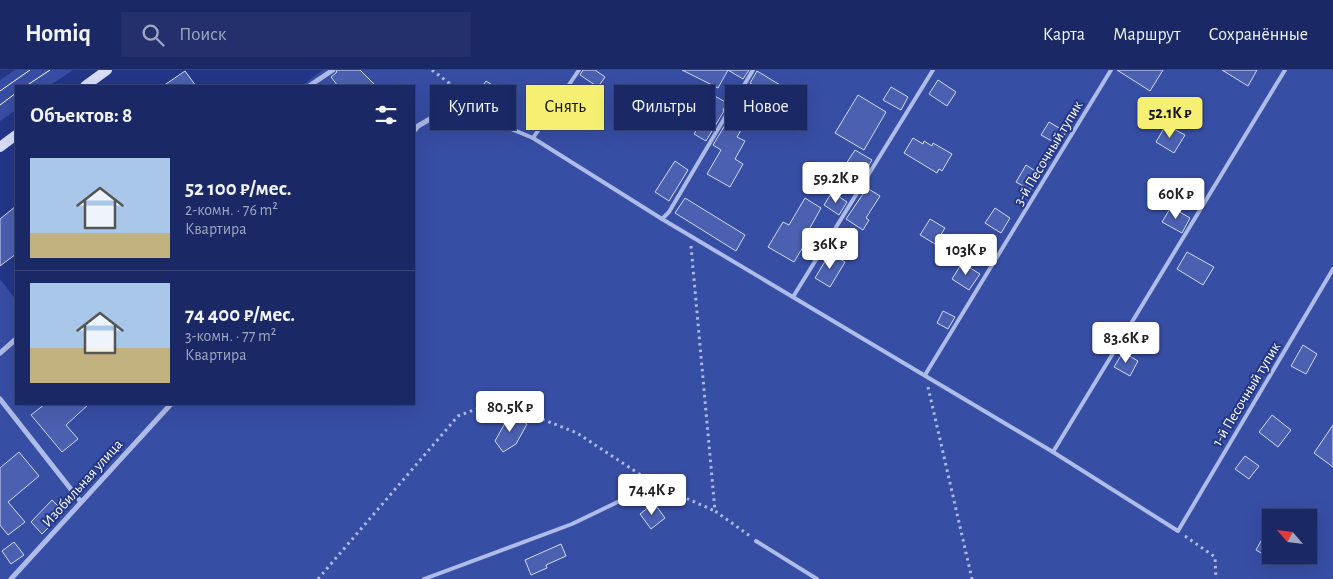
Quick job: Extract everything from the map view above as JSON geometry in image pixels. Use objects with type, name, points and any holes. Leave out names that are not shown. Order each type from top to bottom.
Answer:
[{"type":"main road","points":[[86,85],[107,70]]},
{"type":"main road","points":[[0,147],[15,136]]},
{"type":"street","points":[[310,85],[333,70]]},
{"type":"street","points":[[415,130],[430,119]]},
{"type":"street","points":[[0,354],[15,341]]},
{"type":"street","points":[[0,399],[81,502]]},
{"type":"street","name":"Изобильная улица","points":[[11,579],[170,405]]},
{"type":"lane","points":[[533,138],[579,70]]},
{"type":"lane","points":[[662,219],[669,212],[753,70]]},
{"type":"lane","points":[[793,297],[933,70]]},
{"type":"lane","name":"3-й Песочный тупик","points":[[925,375],[1111,70]]},
{"type":"lane","points":[[1053,452],[1285,70]]},
{"type":"lane","points":[[514,130],[533,138],[662,219],[1053,452],[1178,531]]},
{"type":"lane","name":"1-й Песочный тупик","points":[[1178,531],[1333,269]]},
{"type":"lane","points":[[424,579],[572,524],[655,484]]},
{"type":"lane","points":[[756,541],[817,579]]},
{"type":"path","points":[[432,70],[449,85]]},
{"type":"path","points":[[691,246],[715,511]]},
{"type":"path","points":[[925,375],[972,579]]},
{"type":"path","points":[[318,579],[458,416],[497,401],[577,433],[655,484],[715,511],[756,541]]},
{"type":"path","points":[[1178,531],[1215,557],[1216,579]]},
{"type":"shaded area","points":[[15,70],[73,70],[50,85],[15,85],[15,111],[0,121],[0,80]]},
{"type":"shaded area","points":[[323,70],[1333,70],[1333,579],[0,579],[0,279],[15,299],[15,405],[415,405],[415,85],[302,85]]},
{"type":"building","points":[[337,70],[360,70],[375,85],[337,85],[331,77]]},
{"type":"building","points":[[583,70],[595,70],[605,77],[599,85],[595,85],[580,75]]},
{"type":"building","points":[[682,70],[728,70],[718,88]]},
{"type":"building","points":[[728,70],[749,70],[743,79]]},
{"type":"building","points":[[1117,70],[1163,70],[1150,91]]},
{"type":"building","points":[[1222,70],[1257,70],[1248,86]]},
{"type":"building","points":[[185,71],[195,85],[164,85]]},
{"type":"building","points":[[757,71],[780,85],[753,85],[750,83]]},
{"type":"building","points":[[938,80],[956,92],[947,106],[929,94]]},
{"type":"building","points":[[486,81],[492,85],[483,85]]},
{"type":"building","points":[[891,87],[908,97],[901,110],[883,100]]},
{"type":"building","points":[[858,95],[886,112],[864,150],[835,133]]},
{"type":"building","points":[[715,96],[725,102],[724,111],[715,126]]},
{"type":"building","points":[[1049,122],[1066,132],[1059,145],[1041,135]]},
{"type":"building","points":[[725,125],[725,130],[741,130],[737,137],[745,141],[735,159],[743,164],[730,187],[707,174],[721,150],[713,145]]},
{"type":"building","points":[[1166,125],[1185,135],[1174,153],[1156,142]]},
{"type":"building","points":[[696,130],[713,130],[706,141],[694,134]]},
{"type":"building","points":[[913,138],[923,144],[924,141],[932,146],[933,143],[952,154],[942,171],[939,169],[937,173],[904,153]]},
{"type":"building","points":[[855,150],[872,160],[862,177],[844,167]]},
{"type":"building","points":[[675,161],[688,170],[669,201],[655,192]]},
{"type":"building","points":[[1026,165],[1040,174],[1030,190],[1016,182]]},
{"type":"building","points":[[867,188],[880,196],[866,218],[869,220],[863,230],[846,219]]},
{"type":"building","points":[[832,192],[847,202],[839,215],[824,205]]},
{"type":"building","points":[[685,198],[745,235],[736,251],[675,213]]},
{"type":"building","points":[[805,198],[821,208],[806,235],[809,237],[794,262],[768,247],[783,222],[789,225]]},
{"type":"building","points":[[15,207],[15,255],[0,266],[0,219]]},
{"type":"building","points":[[1171,207],[1190,218],[1182,233],[1162,222]]},
{"type":"building","points":[[995,208],[1010,218],[1001,233],[985,223]]},
{"type":"building","points":[[930,219],[945,228],[935,244],[920,235]]},
{"type":"building","points":[[1187,252],[1214,267],[1203,285],[1177,269]]},
{"type":"building","points":[[830,253],[845,262],[830,287],[815,278]]},
{"type":"building","points":[[962,263],[980,274],[969,290],[952,279]]},
{"type":"building","points":[[943,311],[955,317],[948,329],[937,323]]},
{"type":"building","points":[[1303,345],[1317,354],[1306,374],[1291,366]]},
{"type":"building","points":[[1123,352],[1138,361],[1130,376],[1114,367]]},
{"type":"building","points":[[44,405],[88,405],[66,425],[78,439],[62,452],[31,415]]},
{"type":"building","points":[[510,414],[527,424],[516,444],[503,452],[495,441]]},
{"type":"building","points":[[1272,415],[1291,430],[1278,447],[1259,432]]},
{"type":"building","points":[[1333,425],[1333,467],[1314,453]]},
{"type":"building","points":[[19,452],[39,476],[8,502],[25,522],[8,535],[0,525],[0,468]]},
{"type":"building","points":[[1245,456],[1259,466],[1249,479],[1235,469]]},
{"type":"building","points":[[52,500],[64,512],[42,534],[31,522]]},
{"type":"building","points":[[654,503],[665,518],[651,529],[640,514]]},
{"type":"building","points":[[1262,539],[1262,554],[1256,550]]},
{"type":"building","points":[[14,542],[24,555],[11,564],[2,551]]},
{"type":"building","points":[[561,544],[566,556],[546,565],[547,568],[531,575],[525,560]]},
{"type":"tram line","points":[[0,91],[30,70]]},
{"type":"tram line","points":[[28,85],[50,70]]},
{"type":"tram line","points":[[0,105],[15,94]]}]
